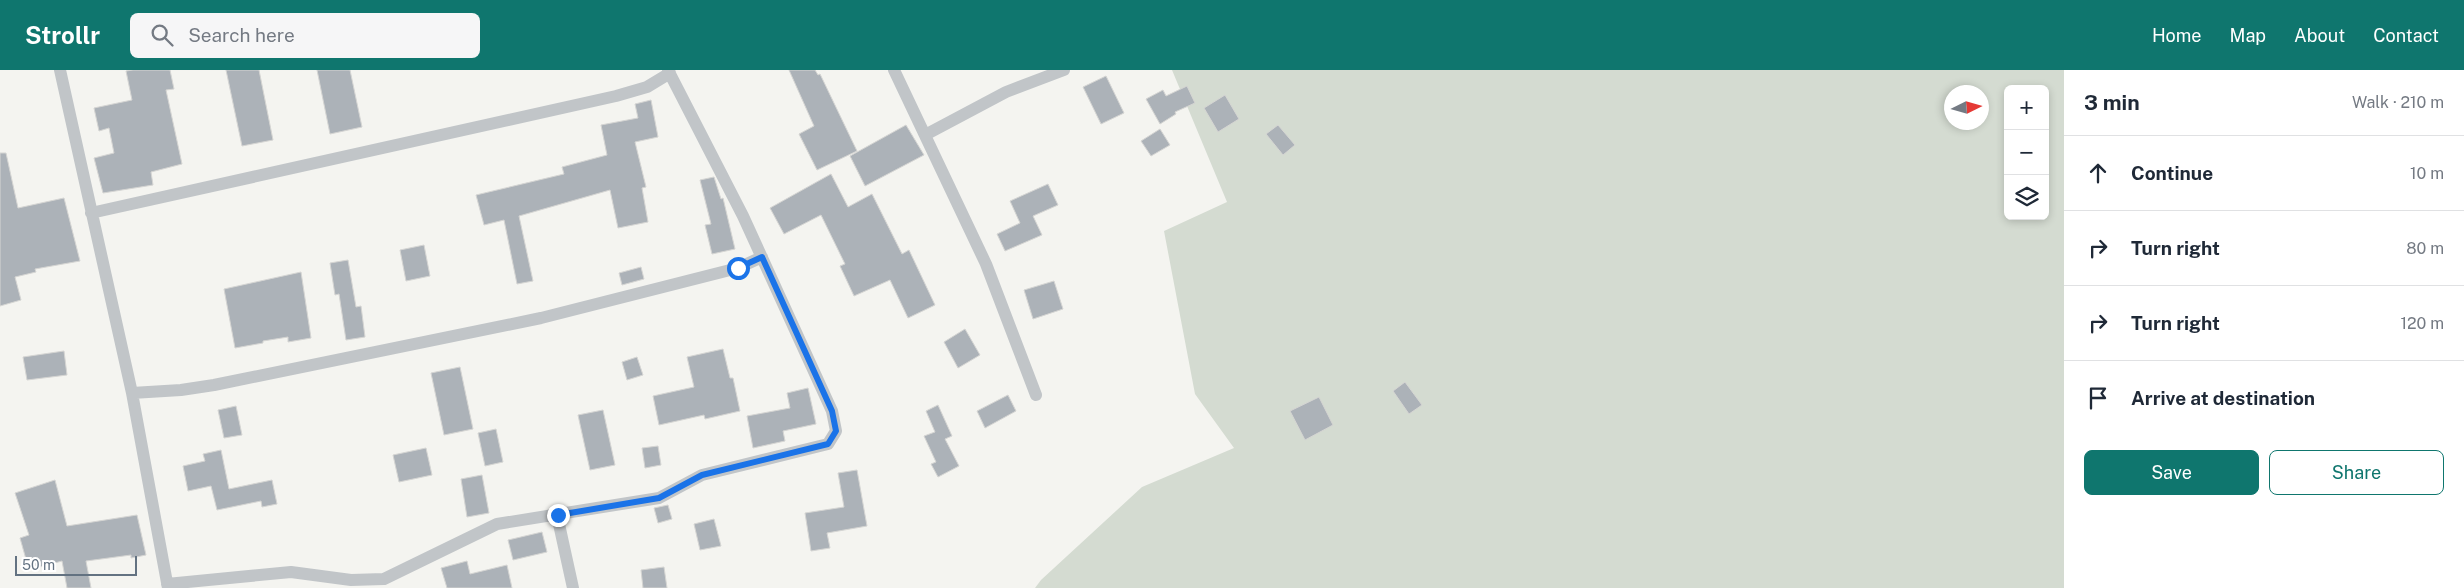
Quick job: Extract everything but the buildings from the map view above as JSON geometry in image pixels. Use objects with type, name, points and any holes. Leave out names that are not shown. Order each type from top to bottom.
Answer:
[{"type":"street","points":[[60,70],[91,213],[132,393],[167,586],[291,572],[386,584],[497,524],[659,498],[702,475],[828,444],[836,431],[832,411],[762,257],[669,71],[647,88],[616,96],[91,213]]},
{"type":"street","points":[[894,70],[986,264],[1036,396]]},
{"type":"street","points":[[925,135],[1006,92],[1064,70]]},
{"type":"street","points":[[132,393],[182,390],[214,385],[504,326],[738,268],[762,257]]},
{"type":"street","points":[[558,515],[573,588]]},
{"type":"shaded area","points":[[1172,70],[2064,70],[2064,588],[1035,588],[1041,580],[1142,487],[1234,448],[1195,394],[1164,231],[1227,202]]},
{"type":"route","points":[[558,515],[659,498],[702,475],[828,444],[836,431],[832,411],[762,257],[738,268]]}]
